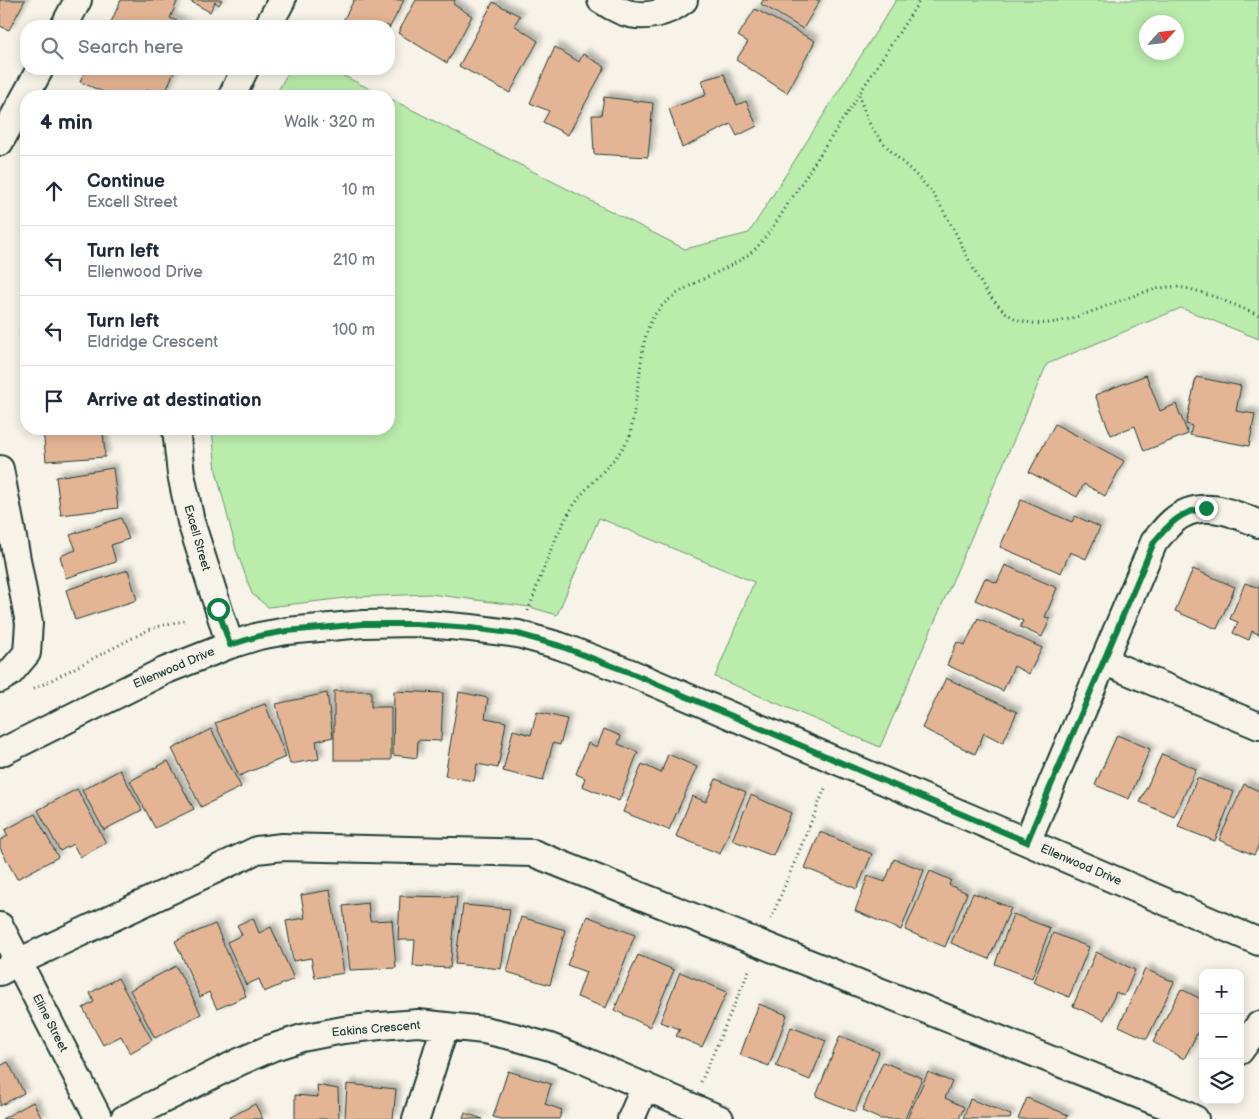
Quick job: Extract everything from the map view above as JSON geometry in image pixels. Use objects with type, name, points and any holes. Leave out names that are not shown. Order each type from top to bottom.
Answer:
[{"type":"street","points":[[67,20],[78,0]]},
{"type":"street","points":[[271,20],[282,0]]},
{"type":"street","points":[[601,0],[622,12],[637,15],[651,15],[666,11],[684,0]]},
{"type":"street","points":[[28,90],[37,75]]},
{"type":"street","points":[[235,90],[242,75]]},
{"type":"street","points":[[0,142],[20,106]]},
{"type":"street","name":"Excell Street","points":[[177,435],[181,474],[191,522],[230,645]]},
{"type":"street","points":[[0,469],[29,623],[27,654],[10,674],[0,678]]},
{"type":"street","points":[[1027,842],[1154,542],[1174,519],[1206,508],[1222,510],[1259,524]]},
{"type":"street","name":"Ellenwood Drive","points":[[0,753],[141,681],[230,645],[259,636],[287,631],[363,624],[416,624],[518,634],[560,646],[631,673],[1259,942]]},
{"type":"street","points":[[1103,661],[1259,726]]},
{"type":"street","points":[[9,967],[257,850],[282,847],[533,853],[1167,1106],[1196,1114]]},
{"type":"street","name":"Eline Street","points":[[0,926],[9,967],[99,1119]]},
{"type":"street","name":"Eakins Crescent","points":[[124,1119],[271,1048],[302,1038],[343,1030],[418,1024],[484,1030],[550,1047],[720,1119]]},
{"type":"street","points":[[1244,1046],[1259,1025]]},
{"type":"street","points":[[416,1119],[445,1026]]},
{"type":"street","points":[[630,1119],[645,1086]]},
{"type":"path","points":[[518,634],[559,530],[579,498],[625,447],[630,436],[644,345],[648,327],[653,317],[673,296],[736,262],[753,250],[764,239],[920,0]]},
{"type":"path","points":[[859,94],[866,117],[878,136],[920,178],[935,197],[987,292],[1006,312],[1017,319],[1041,323],[1066,320],[1145,292],[1169,287],[1195,290],[1259,315]]},
{"type":"path","points":[[26,693],[148,630],[184,621]]},
{"type":"green space","points":[[896,0],[1259,0],[1259,339],[1181,308],[1047,364],[880,747],[715,677],[754,582],[599,518],[557,615],[530,607],[430,594],[354,597],[268,607],[252,594],[236,549],[216,471],[213,435],[395,435],[395,101],[685,249],[749,233]]},
{"type":"green space","points":[[287,75],[342,75],[372,90],[278,90]]},
{"type":"building","points":[[0,0],[25,0],[9,30],[0,26]]},
{"type":"building","points":[[121,0],[173,0],[177,2],[170,18],[174,20],[112,20]]},
{"type":"building","points":[[188,0],[222,0],[219,5],[215,2],[210,12]]},
{"type":"building","points":[[354,0],[404,0],[394,20],[344,20]]},
{"type":"building","points":[[416,0],[455,0],[453,4],[472,16],[447,63],[398,33]]},
{"type":"building","points":[[763,0],[820,0],[803,29],[761,4]]},
{"type":"building","points":[[493,2],[520,16],[514,25],[538,41],[510,93],[459,66]]},
{"type":"building","points":[[755,9],[815,41],[787,93],[736,60],[748,42],[738,36]]},
{"type":"building","points":[[555,47],[579,62],[583,54],[605,67],[568,135],[543,122],[549,111],[530,103]]},
{"type":"building","points":[[724,74],[737,105],[746,101],[757,126],[737,136],[731,124],[682,148],[669,109],[706,95],[702,80]]},
{"type":"building","points":[[83,75],[173,75],[166,90],[99,90],[80,82]]},
{"type":"building","points":[[604,97],[653,103],[648,157],[594,154],[592,115],[601,115]]},
{"type":"building","points":[[1146,375],[1160,411],[1176,404],[1188,434],[1144,451],[1135,426],[1111,435],[1095,395]]},
{"type":"building","points":[[1196,377],[1241,386],[1236,411],[1255,414],[1249,446],[1190,435],[1192,426],[1186,424]]},
{"type":"building","points":[[1055,424],[1124,461],[1105,496],[1084,484],[1077,497],[1029,472]]},
{"type":"building","points":[[44,435],[103,435],[105,457],[46,461]]},
{"type":"building","points":[[113,468],[118,508],[61,515],[56,477]]},
{"type":"building","points":[[1021,500],[1072,522],[1075,516],[1100,527],[1086,559],[1070,552],[1061,573],[1000,547]]},
{"type":"building","points":[[121,518],[129,539],[111,545],[116,562],[66,578],[60,556],[76,550],[70,535]]},
{"type":"building","points":[[1005,565],[1057,588],[1045,617],[1050,619],[1042,637],[1020,627],[1023,621],[975,600],[985,578],[997,583]]},
{"type":"building","points":[[1193,569],[1235,587],[1217,629],[1175,611]]},
{"type":"building","points":[[128,570],[137,600],[75,620],[66,590]]},
{"type":"building","points":[[1245,583],[1259,588],[1259,634],[1252,631],[1249,640],[1233,633],[1238,622],[1230,619]]},
{"type":"building","points":[[978,618],[1042,648],[1029,674],[1014,666],[1003,691],[947,665],[957,642],[965,645]]},
{"type":"building","points":[[946,678],[1017,712],[1003,743],[984,733],[975,754],[922,728]]},
{"type":"building","points":[[334,691],[371,691],[371,707],[391,707],[391,760],[334,760]]},
{"type":"building","points":[[394,691],[443,693],[441,741],[418,740],[417,758],[393,755]]},
{"type":"building","points":[[459,692],[488,698],[485,718],[506,722],[498,768],[477,764],[474,781],[445,776]]},
{"type":"building","points":[[327,693],[333,737],[316,741],[319,759],[290,764],[276,704]]},
{"type":"building","points":[[265,704],[286,757],[239,776],[215,723]]},
{"type":"building","points":[[537,712],[567,719],[560,745],[553,743],[543,781],[503,771],[513,730],[531,735]]},
{"type":"building","points":[[211,729],[241,787],[201,807],[172,749]]},
{"type":"building","points":[[604,729],[621,736],[618,744],[638,752],[619,801],[582,786],[585,778],[576,774],[588,743],[597,747]]},
{"type":"building","points":[[1117,735],[1150,749],[1129,799],[1095,785]]},
{"type":"building","points":[[668,754],[697,767],[669,830],[623,812],[642,764],[661,773]]},
{"type":"building","points":[[1162,754],[1196,769],[1174,817],[1140,802]]},
{"type":"building","points":[[168,761],[194,809],[155,828],[130,781]]},
{"type":"building","points":[[120,770],[142,810],[104,830],[82,790]]},
{"type":"building","points":[[1197,778],[1234,792],[1215,841],[1178,827]]},
{"type":"building","points":[[716,779],[746,792],[720,854],[676,836],[692,796],[706,802]]},
{"type":"building","points":[[1244,784],[1259,791],[1259,845],[1254,855],[1219,840]]},
{"type":"building","points":[[77,789],[106,843],[80,857],[73,844],[60,851],[38,810]]},
{"type":"building","points":[[751,795],[791,813],[773,856],[732,840]]},
{"type":"building","points":[[35,814],[58,857],[17,879],[0,848],[0,840],[8,836],[5,830]]},
{"type":"building","points":[[820,832],[872,854],[857,889],[805,868]]},
{"type":"building","points":[[894,859],[924,870],[901,930],[855,911],[868,876],[885,882]]},
{"type":"building","points":[[930,871],[951,880],[949,885],[967,893],[945,947],[905,930]]},
{"type":"building","points":[[330,890],[344,973],[315,978],[311,958],[293,961],[286,921],[305,918],[301,895]]},
{"type":"building","points":[[973,893],[1011,908],[989,959],[951,943]]},
{"type":"building","points":[[400,896],[457,897],[450,968],[413,966],[415,940],[398,940]]},
{"type":"building","points":[[368,903],[370,921],[392,920],[396,968],[350,970],[343,906]]},
{"type":"building","points":[[463,905],[510,909],[501,969],[455,964]]},
{"type":"building","points":[[1013,914],[1050,928],[1032,978],[995,964]]},
{"type":"building","points":[[587,916],[635,935],[606,1008],[577,997],[586,972],[567,965]]},
{"type":"building","points":[[521,917],[565,930],[550,985],[507,972]]},
{"type":"building","points":[[253,918],[259,933],[271,927],[294,979],[264,992],[259,979],[246,985],[227,942],[242,935],[237,925]]},
{"type":"building","points":[[215,924],[246,996],[217,1009],[209,992],[200,997],[175,941]]},
{"type":"building","points":[[1053,933],[1089,947],[1069,997],[1033,982]]},
{"type":"building","points":[[1096,952],[1135,970],[1124,996],[1116,992],[1104,1020],[1073,1006]]},
{"type":"building","points":[[638,955],[674,970],[650,1027],[614,1010]]},
{"type":"building","points":[[176,966],[201,1014],[155,1038],[130,990]]},
{"type":"building","points":[[1145,969],[1174,982],[1147,1039],[1119,1026]]},
{"type":"building","points":[[680,972],[727,992],[702,1047],[676,1036],[680,1029],[660,1022]]},
{"type":"building","points":[[118,978],[152,1040],[130,1053],[121,1036],[103,1045],[83,1008],[94,1002],[90,993]]},
{"type":"building","points":[[1181,989],[1199,998],[1199,1030],[1184,1059],[1153,1042]]},
{"type":"building","points":[[759,1004],[787,1015],[769,1066],[740,1055]]},
{"type":"building","points":[[791,1027],[826,1041],[810,1080],[776,1066]]},
{"type":"building","points":[[840,1036],[879,1052],[855,1112],[816,1096]]},
{"type":"building","points":[[8,1062],[24,1093],[0,1106],[0,1066]]},
{"type":"building","points":[[883,1062],[922,1078],[905,1119],[880,1119],[862,1111]]},
{"type":"building","points":[[508,1071],[551,1084],[545,1104],[562,1110],[559,1119],[501,1119],[493,1117]]},
{"type":"building","points":[[928,1072],[952,1082],[945,1098],[964,1107],[959,1119],[907,1119]]},
{"type":"building","points":[[347,1084],[396,1089],[393,1119],[345,1119]]},
{"type":"building","points":[[317,1085],[338,1089],[339,1119],[295,1119],[295,1095],[318,1097]]},
{"type":"building","points":[[1027,1098],[1068,1115],[1066,1119],[1018,1119]]},
{"type":"building","points":[[970,1099],[1011,1115],[1010,1119],[963,1119]]},
{"type":"building","points":[[33,1102],[42,1119],[2,1119]]},
{"type":"building","points":[[255,1104],[263,1119],[227,1119]]},
{"type":"building","points":[[465,1113],[483,1119],[463,1119]]},
{"type":"route","points":[[218,609],[230,645],[259,636],[287,631],[363,624],[416,624],[518,634],[560,646],[631,673],[1027,842],[1154,542],[1174,519],[1206,508]]}]
